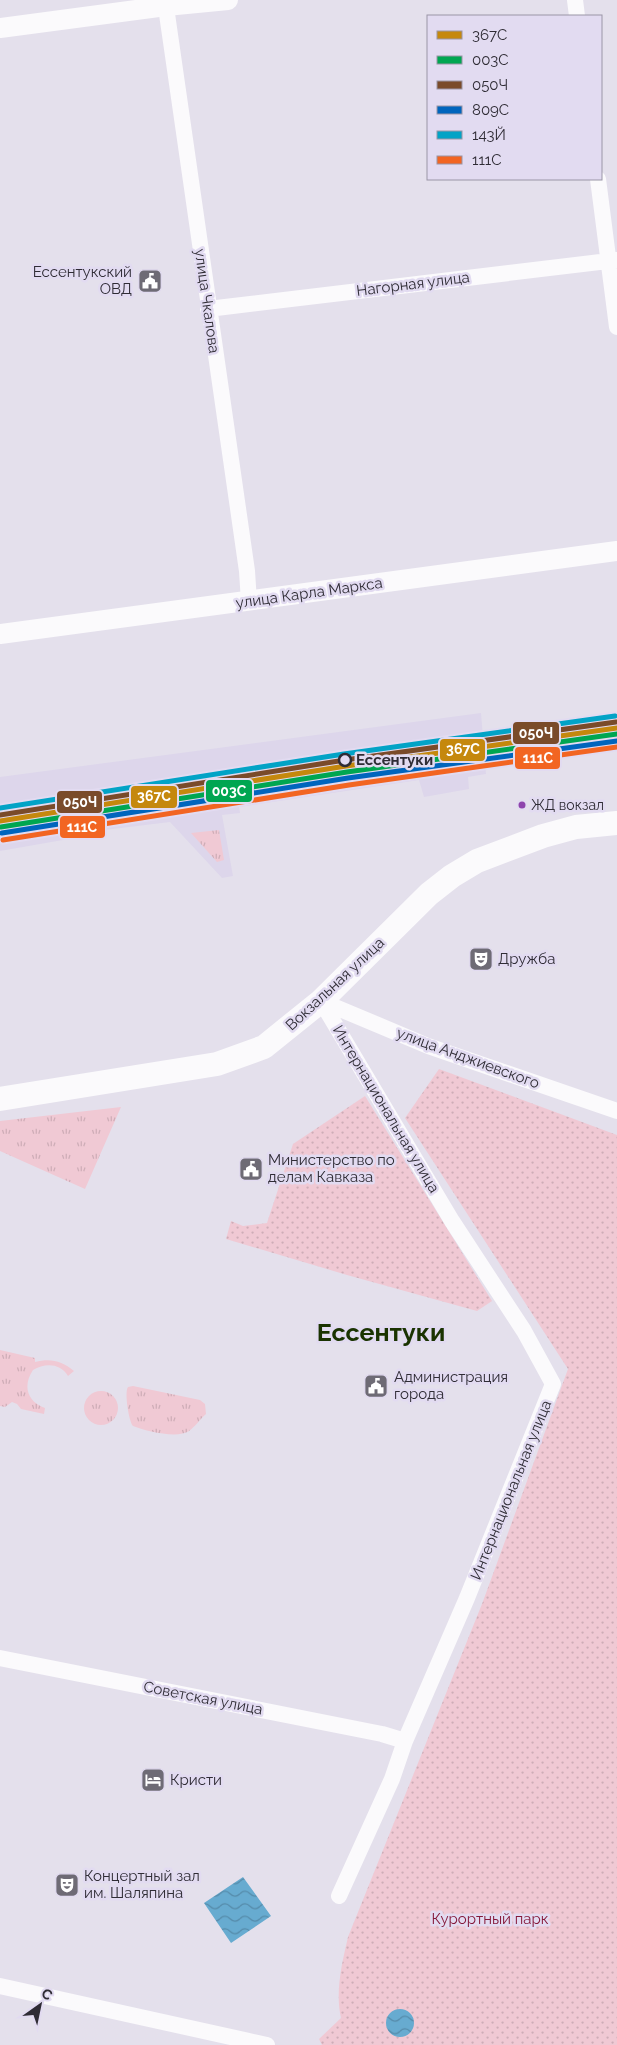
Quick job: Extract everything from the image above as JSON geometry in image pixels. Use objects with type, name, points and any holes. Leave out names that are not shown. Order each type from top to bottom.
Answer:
[{"type":"main road","name":"Вокзальная улица","points":[[0,1099],[217,1064],[264,1047],[321,1001],[429,894],[458,872],[477,861],[543,836],[576,827],[617,823]]},
{"type":"street","points":[[0,28],[166,3],[228,0]]},
{"type":"street","points":[[574,0],[577,15]]},
{"type":"street","name":"улица Чкалова","points":[[166,3],[208,309],[247,572],[249,602]]},
{"type":"street","points":[[598,180],[613,261],[617,327]]},
{"type":"street","name":"Нагорная улица","points":[[208,309],[613,261]]},
{"type":"street","name":"улица Карла Маркса","points":[[0,634],[617,551]]},
{"type":"street","name":"улица Анджиевского","points":[[321,1001],[428,1046],[617,1111]]},
{"type":"street","name":"Интернациональная улица","points":[[321,1001],[452,1221],[524,1331],[553,1384],[467,1598],[405,1741],[392,1779],[339,1896]]},
{"type":"street","name":"Советская улица","points":[[0,1658],[382,1734],[405,1741]]},
{"type":"street","points":[[0,1986],[264,2045]]},
{"type":"shaded area","points":[[481,713],[486,774],[468,777],[469,789],[424,797],[419,780],[239,807],[240,813],[222,815],[233,876],[222,878],[170,822],[80,833],[80,837],[0,851],[0,777]]},
{"type":"green space","points":[[219,830],[224,860],[217,862],[191,833]]},
{"type":"green space","name":"Курортный парк","points":[[439,1069],[617,1135],[617,2045],[322,2045],[319,2039],[341,2018],[339,1988],[348,1937],[482,1604],[568,1369],[405,1118]]},
{"type":"green space","points":[[365,1096],[492,1301],[477,1311],[226,1239],[231,1221],[243,1226],[267,1223],[293,1144]]},
{"type":"green space","points":[[121,1107],[85,1189],[0,1151],[0,1121]]},
{"type":"green space","points":[[0,1350],[35,1358],[35,1362],[56,1361],[74,1371],[68,1376],[61,1369],[47,1365],[33,1370],[28,1381],[28,1392],[34,1401],[45,1408],[44,1414],[21,1409],[12,1402],[5,1407],[0,1406]]},
{"type":"green space","points":[[133,1386],[200,1400],[205,1404],[206,1414],[189,1431],[184,1433],[161,1433],[133,1426],[129,1413],[127,1390],[128,1387]]},
{"type":"green space","points":[[101,1391],[113,1396],[118,1408],[113,1420],[101,1425],[89,1420],[84,1408],[89,1396]]},
{"type":"water","points":[[243,1877],[271,1916],[231,1943],[204,1903]]},
{"type":"water","points":[[400,2009],[410,2013],[414,2023],[410,2033],[400,2037],[390,2033],[386,2023],[390,2013]]},
{"type":"railway","points":[[533,756],[617,744]]},
{"type":"transit line","name":"143Й","points":[[0,808],[344,754],[615,716]]},
{"type":"transit line","name":"050Ч","points":[[0,815],[345,760],[616,722]]},
{"type":"transit line","name":"367С","points":[[0,821],[346,766],[617,728]]},
{"type":"transit line","name":"003С","points":[[1,827],[347,772],[617,734]]},
{"type":"transit line","name":"809С","points":[[2,833],[348,778],[617,741]]},
{"type":"transit line","name":"111С","points":[[3,840],[349,785],[617,747]]},
{"type":"place","name":"Ессентукский ОВД","points":[[150,281]]},
{"type":"place","name":"Ессентуки","points":[[345,760]]},
{"type":"place","name":"ЖД вокзал","points":[[522,805]]},
{"type":"place","name":"Дружба","points":[[481,959]]},
{"type":"place","name":"Министерство по делам Кавказа","points":[[251,1169]]},
{"type":"place","name":"Администрация города","points":[[376,1386]]},
{"type":"place","name":"Кристи","points":[[153,1780]]},
{"type":"place","name":"Концертный зал им. Шаляпина","points":[[67,1885]]},
{"type":"district","name":"Ессентуки","points":[[381,1332]]}]
